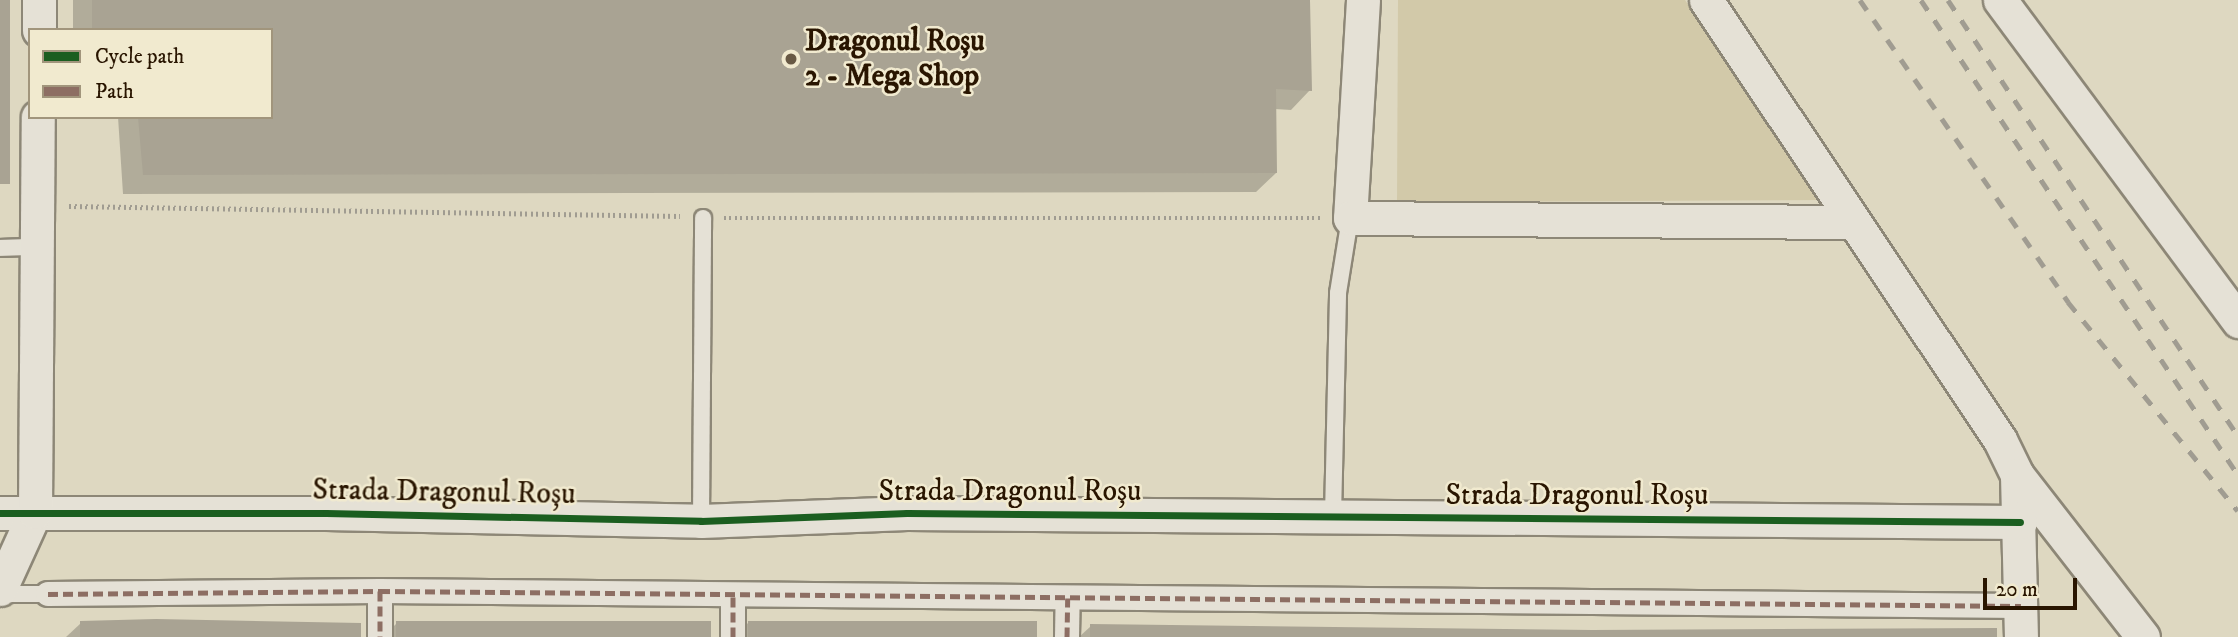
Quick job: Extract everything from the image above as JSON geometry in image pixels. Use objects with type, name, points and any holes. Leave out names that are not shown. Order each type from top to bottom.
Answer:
[{"type":"street","points":[[39,0],[39,28]]},
{"type":"street","points":[[1363,0],[1350,218],[1853,222]]},
{"type":"street","points":[[1706,0],[2000,440],[2017,475],[2143,637]]},
{"type":"street","points":[[2000,0],[2235,313]]},
{"type":"street","points":[[0,592],[35,512],[38,119]]},
{"type":"street","points":[[48,594],[380,591],[1068,598],[2021,621],[2017,475]]},
{"type":"street","name":"Strada Dragonul Roșu","points":[[0,513],[701,521],[907,513],[2020,522]]},
{"type":"street","points":[[380,591],[380,637]]},
{"type":"street","points":[[733,595],[733,637]]},
{"type":"street","points":[[1067,637],[1068,598]]},
{"type":"lane","points":[[701,521],[703,218]]},
{"type":"lane","points":[[1333,516],[1338,293],[1350,218]]},
{"type":"lane","points":[[0,248],[36,247]]},
{"type":"lane","points":[[0,592],[48,594]]},
{"type":"shaded area","points":[[1398,0],[1685,0],[1820,200],[1397,202]]},
{"type":"building","points":[[0,0],[10,0],[10,184],[0,184]]},
{"type":"building","name":"Dragonul Roșu 2 - Mega Shop","points":[[92,0],[1310,0],[1312,91],[1276,89],[1277,173],[143,175],[138,119],[273,119],[273,28],[92,28]]},
{"type":"building","points":[[156,619],[361,623],[361,637],[80,637],[80,621]]},
{"type":"building","points":[[396,621],[711,621],[711,637],[396,637]]},
{"type":"building","points":[[748,621],[1037,621],[1037,637],[748,637]]},
{"type":"building","points":[[1090,624],[1592,630],[1997,628],[1997,637],[1090,637]]},
{"type":"railway","points":[[1860,0],[2068,302],[2238,511]]},
{"type":"railway","points":[[1921,0],[2238,475]]},
{"type":"railway","points":[[1948,0],[2238,436]]},
{"type":"marked path","points":[[380,591],[380,637]]},
{"type":"marked path","points":[[48,594],[380,591],[2021,606]]},
{"type":"marked path","points":[[733,595],[733,637]]},
{"type":"marked path","points":[[1067,637],[1068,598]]},
{"type":"cycle path","points":[[0,513],[326,513],[701,521],[907,513],[2020,522]]},
{"type":"place","name":"Dragonul Roșu 2 - Mega Shop","points":[[791,59]]}]
